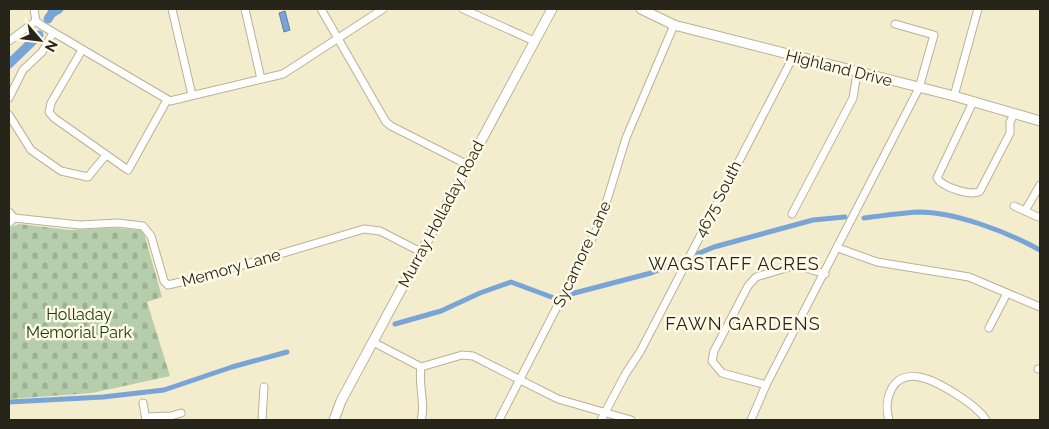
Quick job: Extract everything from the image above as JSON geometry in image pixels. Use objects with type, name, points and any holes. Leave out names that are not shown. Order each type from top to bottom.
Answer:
[{"type":"main road","name":"Murray Holladay Road","points":[[334,420],[341,401],[552,9]]},
{"type":"main road","name":"Highland Drive","points":[[641,9],[674,25],[793,57],[954,96],[1040,121]]},
{"type":"street","points":[[34,9],[36,21],[167,100],[289,71],[336,38],[383,9]]},
{"type":"street","points":[[172,9],[192,95]]},
{"type":"street","points":[[245,9],[261,79]]},
{"type":"street","points":[[322,9],[336,38],[386,122],[468,165]]},
{"type":"street","points":[[463,9],[534,41]]},
{"type":"street","points":[[954,96],[978,9]]},
{"type":"street","points":[[9,41],[36,21]]},
{"type":"street","points":[[751,420],[766,385],[920,88],[934,35],[895,24]]},
{"type":"street","name":"Sycamore Lane","points":[[499,420],[600,223],[626,138],[674,25]]},
{"type":"street","points":[[9,98],[23,70],[42,52],[54,33]]},
{"type":"street","points":[[82,50],[51,104],[49,112],[54,118],[128,170],[167,100]]},
{"type":"street","name":"4675 South","points":[[601,420],[626,373],[640,352],[793,57]]},
{"type":"street","points":[[792,214],[852,98],[857,73]]},
{"type":"street","points":[[973,102],[938,174],[938,181],[971,193],[979,192],[1008,136],[1014,114]]},
{"type":"street","points":[[9,115],[31,150],[61,171],[88,177],[106,155]]},
{"type":"street","points":[[1025,211],[1040,185]]},
{"type":"street","points":[[1014,206],[1038,217]]},
{"type":"street","points":[[9,212],[11,220]]},
{"type":"street","name":"Memory Lane","points":[[11,220],[80,225],[118,223],[143,226],[150,233],[164,282],[168,285],[198,278],[364,229],[380,231],[421,252]]},
{"type":"street","points":[[838,248],[877,262],[961,274],[1040,307]]},
{"type":"street","points":[[766,385],[722,372],[712,362],[714,351],[748,286],[756,277],[791,266],[802,266],[825,274]]},
{"type":"street","points":[[989,328],[1007,293]]},
{"type":"street","points":[[373,342],[420,367],[429,366],[458,356],[470,355],[558,399],[631,420]]},
{"type":"street","points":[[420,367],[419,388],[424,409],[421,420]]},
{"type":"street","points":[[889,420],[887,398],[891,388],[898,381],[908,377],[922,377],[970,402],[986,420]]},
{"type":"street","points":[[262,420],[264,388]]},
{"type":"street","points":[[143,403],[146,418],[171,416],[181,413]]},
{"type":"green space","name":"Holladay Memorial Park","points":[[19,224],[70,230],[115,228],[142,230],[162,297],[147,302],[170,376],[92,393],[9,399],[9,228]]},
{"type":"water","points":[[285,11],[290,30],[284,32],[279,13]]},
{"type":"waterway","points":[[48,19],[52,13],[59,9]]},
{"type":"waterway","points":[[9,64],[39,35]]},
{"type":"waterway","points":[[864,218],[918,212],[948,215],[997,230],[1040,250]]},
{"type":"waterway","points":[[697,254],[714,247],[813,220],[845,217]]},
{"type":"waterway","points":[[567,295],[651,273],[682,261]]},
{"type":"waterway","points":[[395,324],[441,311],[480,293],[511,282],[554,298]]},
{"type":"waterway","points":[[9,402],[103,397],[164,390],[232,367],[287,352]]},
{"type":"district","name":"WAGSTAFF ACRES","points":[[734,263]]},
{"type":"district","name":"FAWN GARDENS","points":[[743,323]]}]
